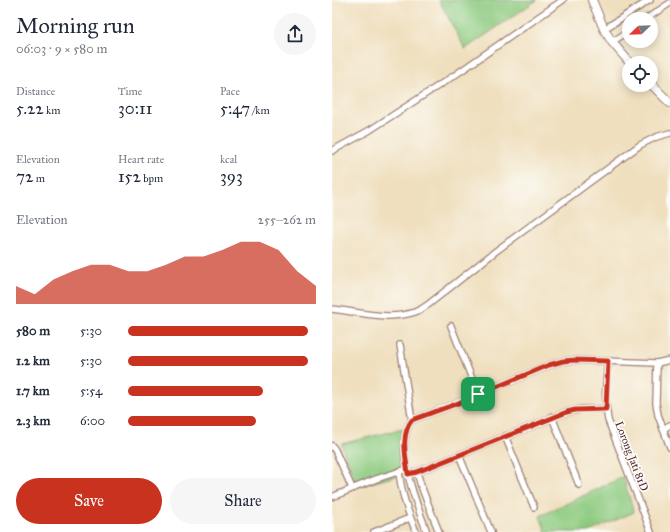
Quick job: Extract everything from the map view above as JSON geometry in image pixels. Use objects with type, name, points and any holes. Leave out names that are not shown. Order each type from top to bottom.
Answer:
[{"type":"main road","points":[[592,0],[604,29],[612,42],[624,56]]},
{"type":"main road","points":[[658,91],[669,101]]},
{"type":"street","points":[[332,151],[370,130],[458,73],[563,0]]},
{"type":"street","points":[[604,29],[650,0]]},
{"type":"street","points":[[656,12],[670,3]]},
{"type":"street","points":[[612,42],[622,36]]},
{"type":"street","points":[[332,309],[381,315],[404,315],[417,312],[496,250],[640,145],[656,137],[670,133]]},
{"type":"street","points":[[451,326],[478,394]]},
{"type":"street","points":[[400,345],[412,420]]},
{"type":"street","points":[[427,532],[414,497],[408,471],[405,434],[408,425],[412,420],[563,361],[575,360],[657,363],[670,360]]},
{"type":"street","name":"Lorong Jati 81D","points":[[608,361],[606,409],[608,420],[651,532]]},
{"type":"street","points":[[657,363],[656,403],[658,415],[670,447]]},
{"type":"street","points":[[332,497],[399,471],[417,472],[552,417],[575,410],[606,409]]},
{"type":"street","points":[[552,417],[579,485]]},
{"type":"street","points":[[663,428],[670,425]]},
{"type":"street","points":[[505,436],[534,506]]},
{"type":"street","points":[[332,446],[352,488]]},
{"type":"street","points":[[459,455],[491,532]]},
{"type":"street","points":[[399,471],[401,489],[416,532]]},
{"type":"street","points":[[417,472],[439,532]]},
{"type":"street","points":[[374,532],[410,518]]},
{"type":"green space","points":[[439,0],[537,0],[465,49]]},
{"type":"green space","points":[[402,429],[406,473],[357,487],[341,444]]},
{"type":"green space","points":[[623,477],[634,512],[589,532],[546,532],[540,516]]},
{"type":"route","points":[[563,361],[608,361],[606,409],[582,409],[567,412],[417,472],[408,474],[405,434],[408,425],[412,420],[456,404],[478,394],[528,373],[563,361]]}]
